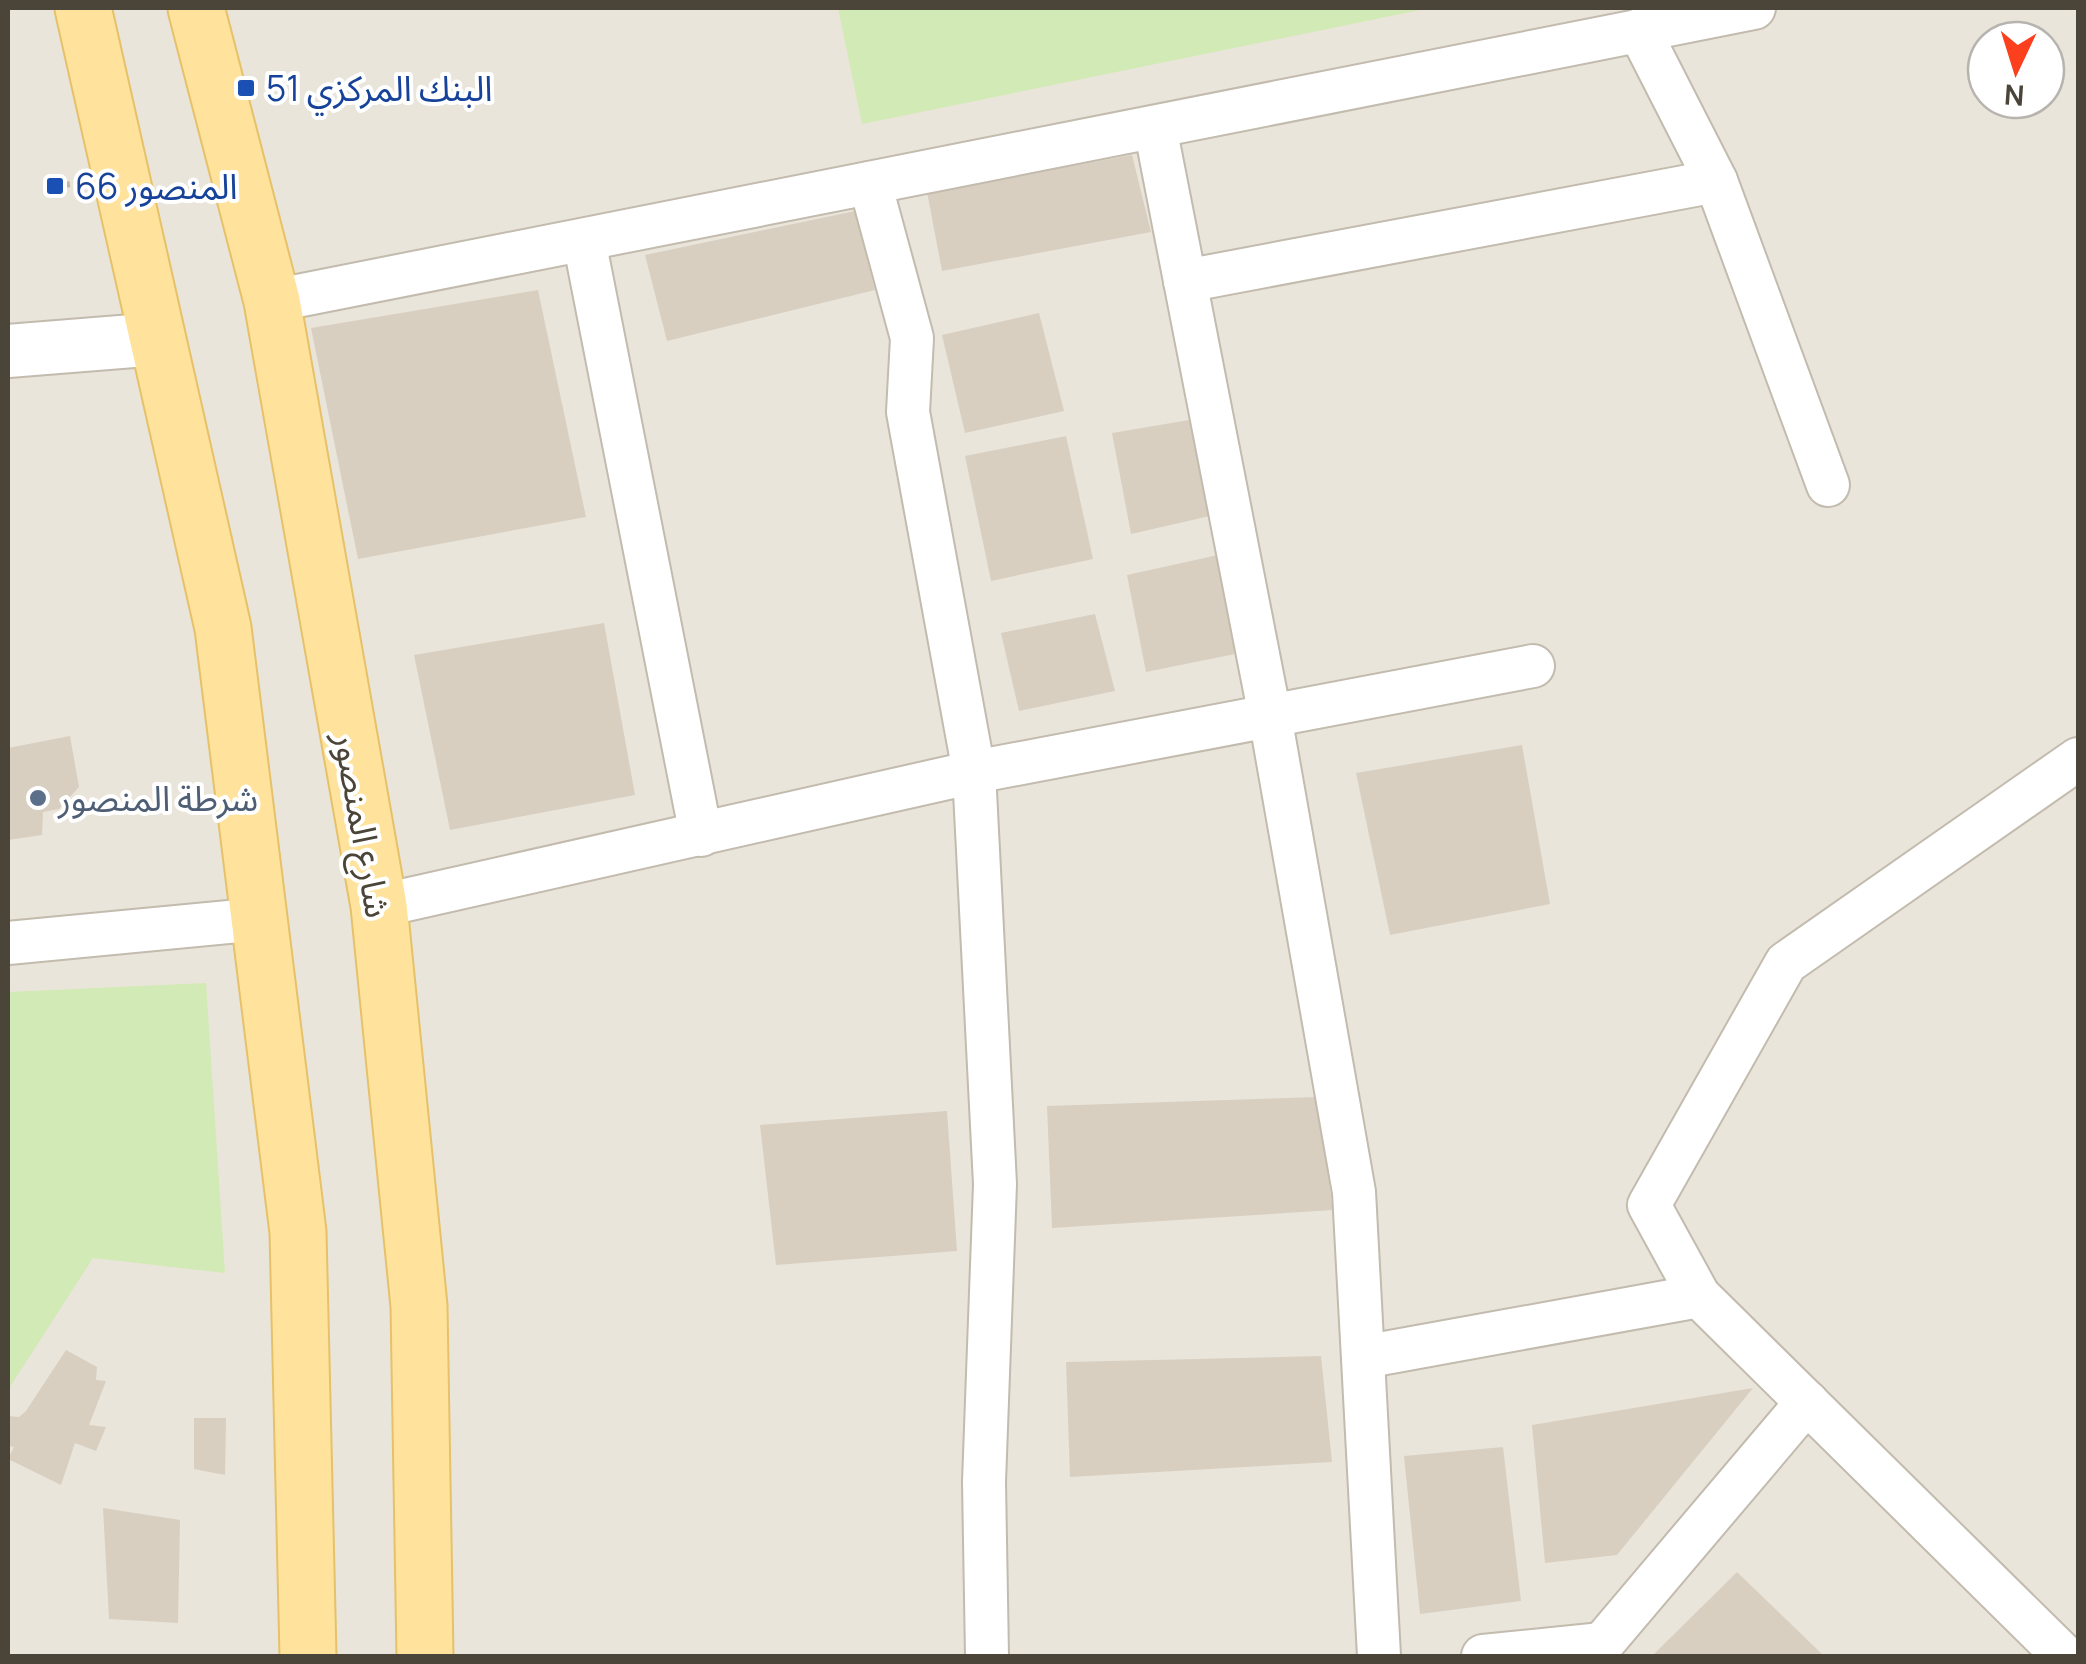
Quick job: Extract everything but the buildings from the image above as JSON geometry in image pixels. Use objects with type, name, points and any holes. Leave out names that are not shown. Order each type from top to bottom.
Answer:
[{"type":"main road","points":[[82,8],[223,628],[298,1232],[308,1656]]},
{"type":"main road","name":"شارع المنصور","points":[[196,8],[272,302],[379,906],[419,1306],[425,1656]]},
{"type":"street","points":[[272,302],[1754,8]]},
{"type":"street","points":[[1639,30],[1716,181],[1828,484]]},
{"type":"street","points":[[1155,127],[1270,716],[1354,1192],[1379,1656]]},
{"type":"street","points":[[1185,281],[1716,181]]},
{"type":"street","points":[[870,183],[912,338],[908,412],[974,772],[995,1184],[984,1482],[988,1656]]},
{"type":"street","points":[[584,240],[701,835]]},
{"type":"street","points":[[8,351],[158,339]]},
{"type":"street","points":[[379,906],[974,772],[1532,666]]},
{"type":"street","points":[[2064,1656],[1699,1296],[1649,1205],[1786,963],[2078,759]]},
{"type":"street","points":[[8,943],[259,919]]},
{"type":"street","points":[[1363,1357],[1699,1296]]},
{"type":"street","points":[[1483,1656],[1597,1650],[1807,1402]]},
{"type":"shaded area","points":[[8,8],[2078,8],[2078,1656],[8,1656]]},
{"type":"green space","points":[[838,8],[1430,8],[862,124]]},
{"type":"green space","points":[[206,983],[225,1273],[93,1258],[8,1390],[8,992]]},
{"type":"place","name":"البنك المركزي 51","points":[[246,88]]},
{"type":"place","name":"المنصور 66","points":[[55,186]]},
{"type":"place","name":"شرطة المنصور","points":[[38,798]]}]
